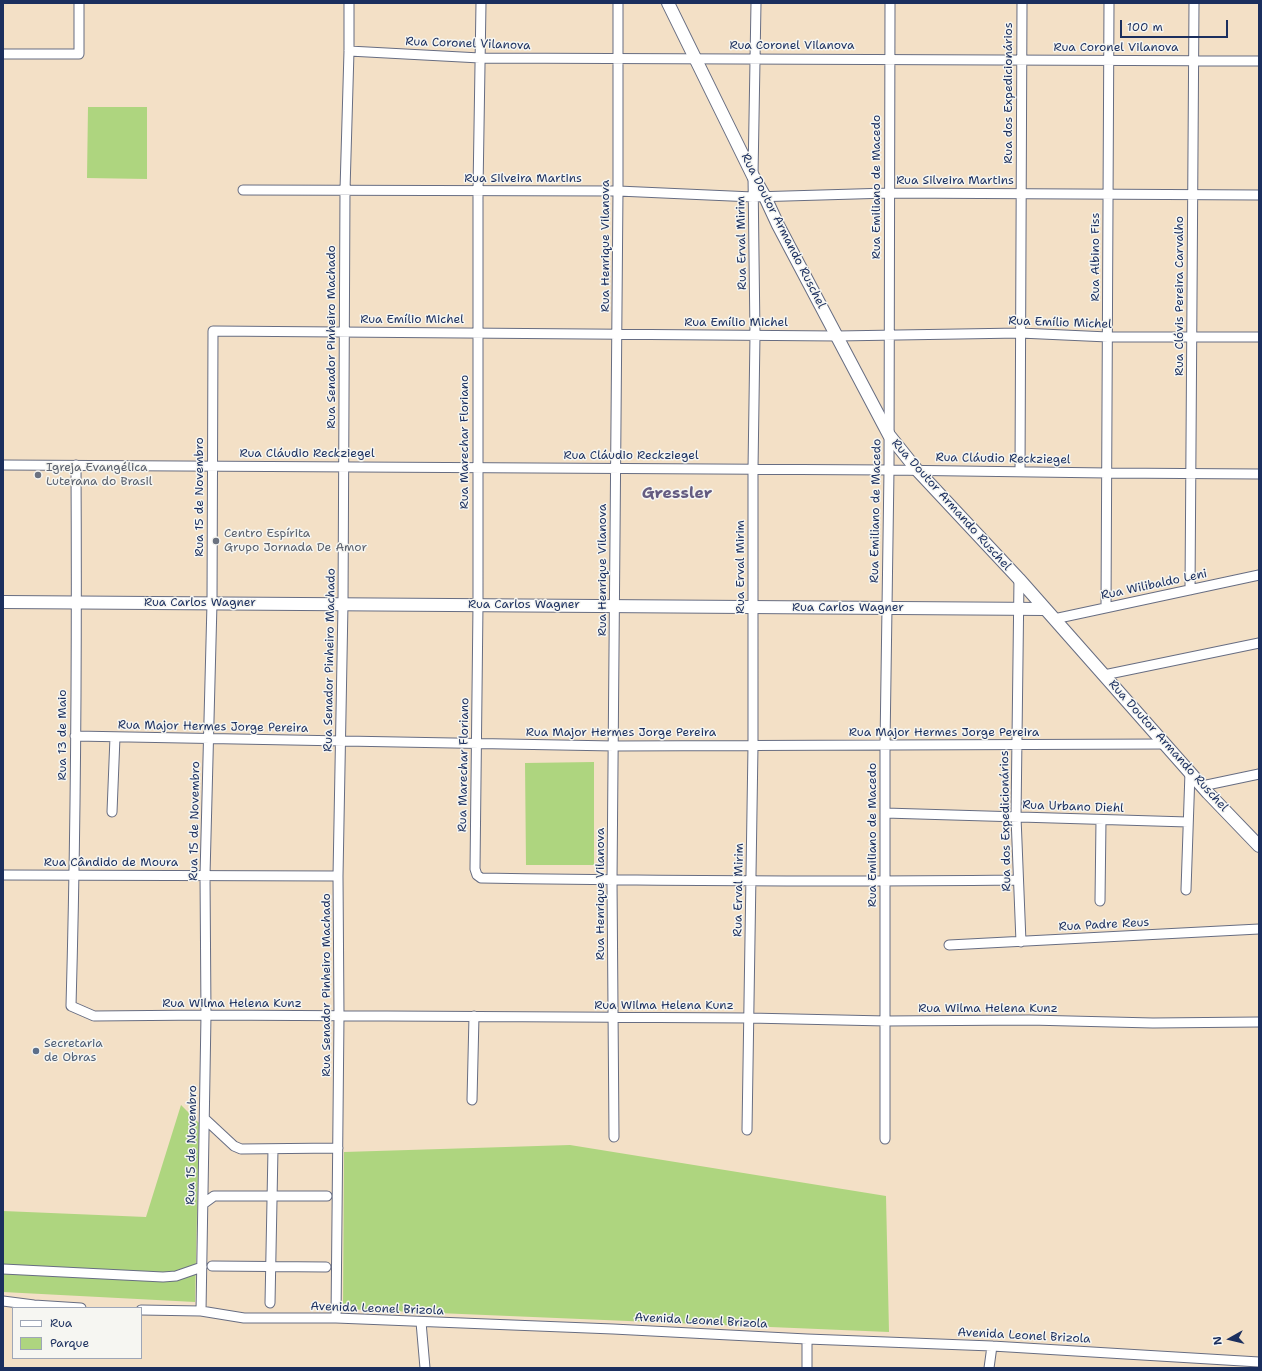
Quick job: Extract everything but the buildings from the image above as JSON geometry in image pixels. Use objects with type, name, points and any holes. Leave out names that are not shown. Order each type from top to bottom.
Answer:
[{"type":"main road","name":"Rua Doutor Armando Ruschel","points":[[668,3],[753,176],[759,197],[778,225],[889,435],[917,470],[1019,579],[1202,786],[1259,846]]},
{"type":"main road","name":"Rua Carlos Wagner","points":[[3,602],[1045,609]]},
{"type":"street","points":[[3,54],[80,54],[79,3]]},
{"type":"street","name":"Rua Senador Pinheiro Machado","points":[[336,1318],[339,1016],[338,876],[343,604],[345,190],[349,3]]},
{"type":"street","name":"Rua Marechar Floriano","points":[[481,3],[477,333],[478,605],[475,868],[477,875],[481,878],[612,880]]},
{"type":"street","name":"Rua Henrique Vilanova","points":[[614,1137],[612,880],[619,58],[618,3]]},
{"type":"street","points":[[753,176],[756,3]]},
{"type":"street","name":"Rua Emiliano de Macedo","points":[[885,1140],[885,746],[889,470],[890,3]]},
{"type":"street","name":"Rua dos Expedicionários","points":[[1020,472],[1022,3]]},
{"type":"street","name":"Rua Albino Fiss","points":[[1106,607],[1109,3]]},
{"type":"street","name":"Rua Clóvis Pereira Carvalho","points":[[1190,590],[1194,3]]},
{"type":"street","name":"Rua Coronel Vilanova","points":[[349,51],[480,58],[1259,61]]},
{"type":"street","name":"Rua Silveira Martins","points":[[243,190],[478,190],[618,192],[759,197],[889,193],[1259,195]]},
{"type":"street","name":"Rua Erval Mirim","points":[[747,1130],[752,881],[754,607],[753,469],[759,197]]},
{"type":"street","name":"Rua Emílio Michel","points":[[213,331],[837,336],[1020,333],[1108,337],[1259,337]]},
{"type":"street","name":"Rua 15 de Novembro","points":[[201,1311],[206,1015],[205,875],[212,603],[213,331]]},
{"type":"street","name":"Rua Cláudio Reckziegel","points":[[3,465],[917,470],[1259,474]]},
{"type":"street","name":"Rua 13 de Maio","points":[[71,1006],[75,876],[77,602],[76,465]]},
{"type":"street","name":"Rua Wilibaldo Leni","points":[[1054,619],[1259,575]]},
{"type":"street","name":"Rua dos Expedicionários","points":[[1019,579],[1016,817],[1021,942]]},
{"type":"street","points":[[1104,675],[1259,643]]},
{"type":"street","name":"Rua Major Hermes Jorge Pereira","points":[[75,736],[614,746],[1166,744]]},
{"type":"street","points":[[112,812],[115,737]]},
{"type":"street","points":[[1186,890],[1190,772]]},
{"type":"street","points":[[1202,786],[1259,774]]},
{"type":"street","name":"Rua Urbano Diehl","points":[[885,813],[1188,822]]},
{"type":"street","points":[[1100,901],[1101,820]]},
{"type":"street","name":"Rua Cândido de Moura","points":[[3,875],[338,876]]},
{"type":"street","points":[[612,880],[885,882],[1018,880]]},
{"type":"street","name":"Rua Padre Reus","points":[[950,945],[1259,929]]},
{"type":"street","name":"Rua Wilma Helena Kunz","points":[[71,1006],[94,1016],[474,1016],[749,1018],[886,1021],[1029,1020],[1153,1023],[1259,1022]]},
{"type":"street","points":[[472,1100],[474,1016]]},
{"type":"street","points":[[205,1119],[234,1146],[241,1149],[338,1148]]},
{"type":"street","points":[[270,1303],[272,1149]]},
{"type":"street","points":[[203,1204],[214,1196],[327,1196]]},
{"type":"street","points":[[212,1266],[326,1267]]},
{"type":"street","points":[[3,1269],[163,1277],[176,1276],[202,1267]]},
{"type":"street","points":[[3,1302],[65,1307]]},
{"type":"street","name":"Avenida Leonel Brizola","points":[[142,1310],[201,1311],[244,1318],[336,1318],[992,1346],[1259,1362]]},
{"type":"street","points":[[421,1322],[425,1368]]},
{"type":"street","points":[[807,1339],[807,1368]]},
{"type":"street","points":[[989,1368],[992,1346]]},
{"type":"green space","points":[[88,107],[147,107],[147,179],[87,178]]},
{"type":"green space","points":[[594,762],[594,865],[526,865],[525,763]]},
{"type":"green space","points":[[181,1105],[199,1123],[195,1302],[3,1292],[3,1211],[146,1217]]},
{"type":"green space","points":[[570,1145],[886,1196],[889,1332],[343,1309],[344,1152]]},
{"type":"place","name":"Igreja Evangélica Luterana do Brasil","points":[[38,475]]},
{"type":"place","name":"Centro Espírita Grupo Jornada De Amor","points":[[216,541]]},
{"type":"place","name":"Secretaria de Obras","points":[[36,1051]]},
{"type":"district","name":"Gressler","points":[[677,494]]}]
